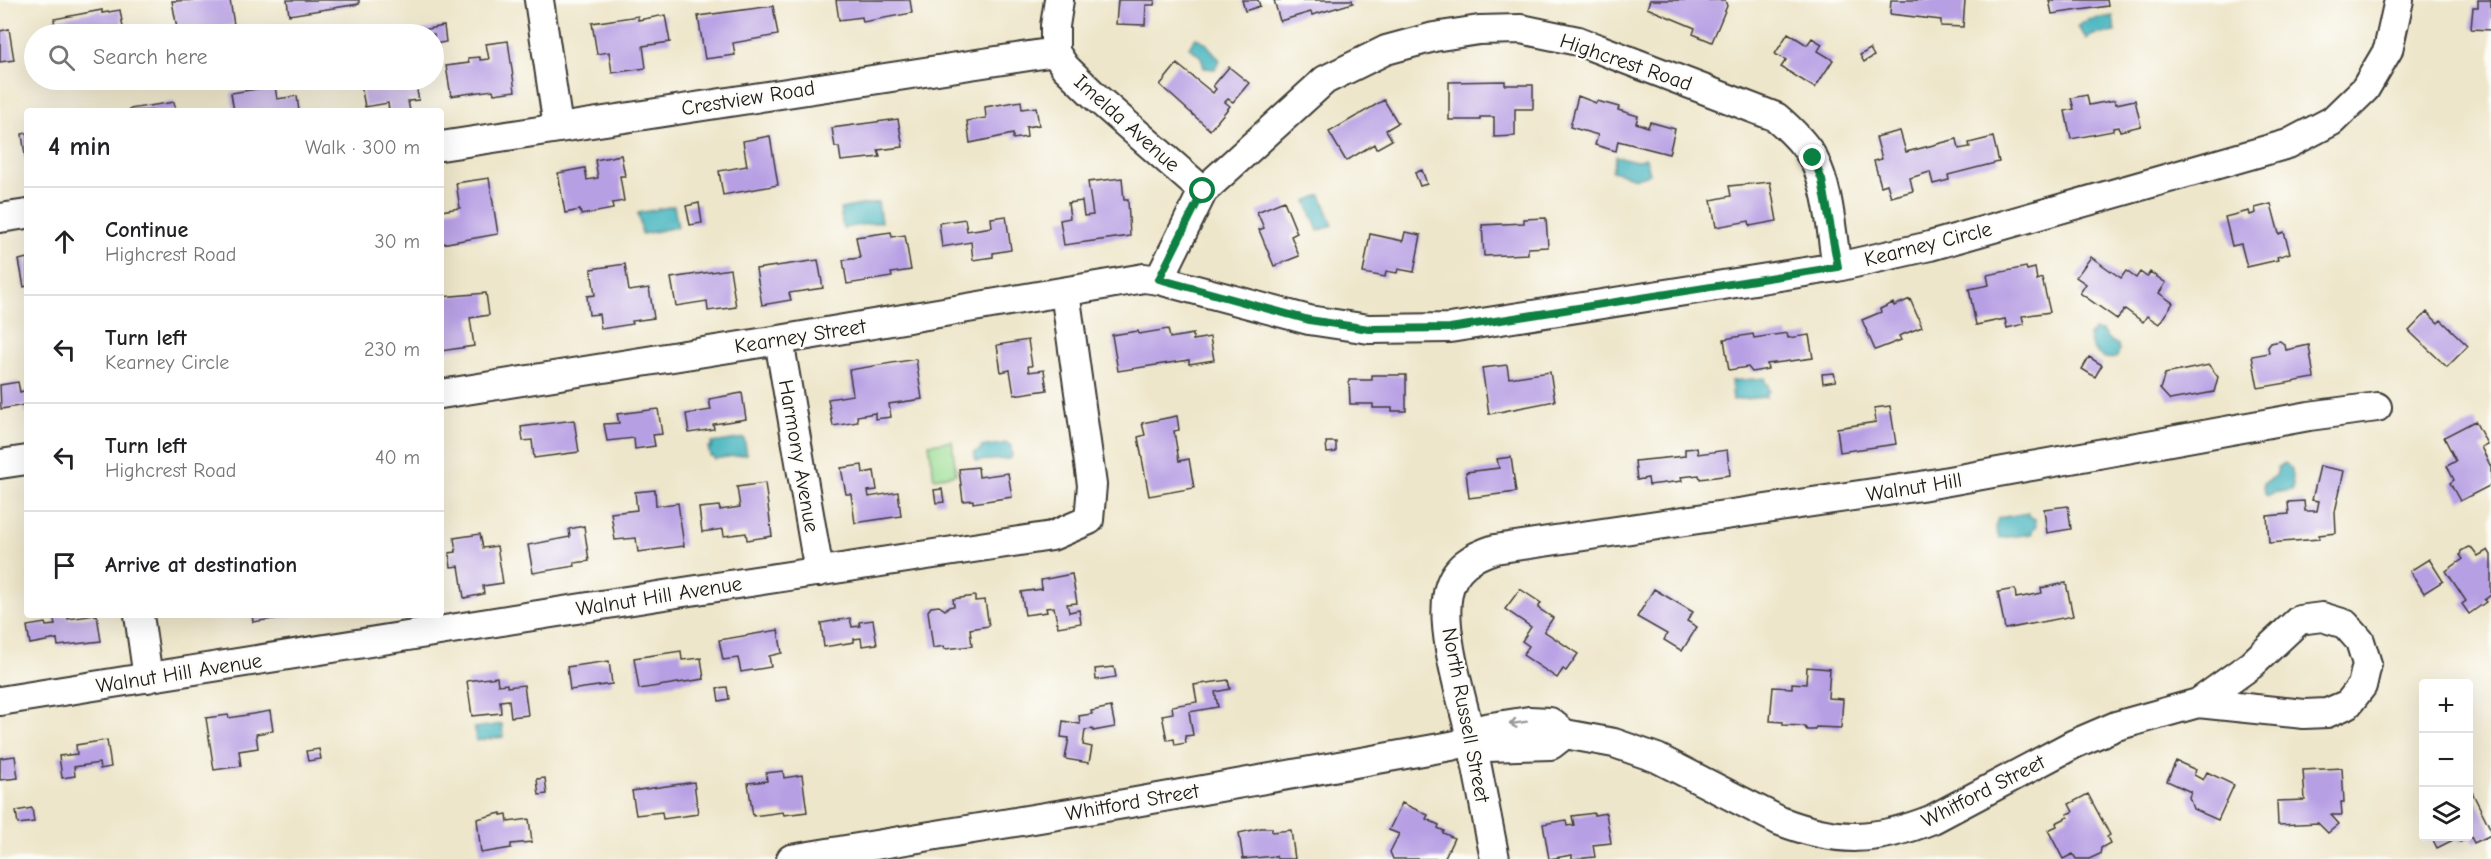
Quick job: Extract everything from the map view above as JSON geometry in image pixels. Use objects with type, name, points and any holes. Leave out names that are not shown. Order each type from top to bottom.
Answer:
[{"type":"street","points":[[539,0],[558,127]]},
{"type":"street","points":[[1055,52],[1055,26],[1059,0]]},
{"type":"street","name":"Kearney Circle","points":[[1159,279],[1309,320],[1369,329],[1450,328],[1838,267],[1929,246],[2288,144],[2332,121],[2365,89],[2388,50],[2399,0]]},
{"type":"street","name":"Highcrest Road","points":[[1159,279],[1203,191],[1325,80],[1386,50],[1434,37],[1479,30],[1521,29],[1578,41],[1776,117],[1801,140],[1813,158],[1822,180],[1838,267]]},
{"type":"street","name":"Crestview Road","points":[[444,146],[1055,52]]},
{"type":"street","name":"Imelda Avenue","points":[[1055,52],[1065,67],[1098,99],[1203,191]]},
{"type":"street","points":[[0,218],[24,214]]},
{"type":"street","name":"Kearney Street","points":[[444,394],[779,340],[1126,280],[1159,279]]},
{"type":"street","name":"Walnut Hill Avenue","points":[[0,701],[1052,536],[1089,520],[1092,485],[1065,292]]},
{"type":"street","name":"Harmony Avenue","points":[[779,340],[819,572]]},
{"type":"street","name":"Walnut Hill","points":[[1457,572],[1474,555],[1495,549],[1898,490],[2309,416],[2377,407]]},
{"type":"street","points":[[0,464],[24,460]]},
{"type":"street","name":"North Russell Street","points":[[1457,572],[1448,591],[1446,614],[1457,681],[1472,741],[1495,859]]},
{"type":"street","name":"Whitford Street","points":[[792,859],[1130,803],[1452,746],[1472,741],[1485,728],[1529,721],[1550,722],[1565,734],[1614,743],[1657,758],[1779,821],[1801,829],[1822,836],[1868,837],[1912,828],[1933,819],[2074,744],[2116,726],[2198,703],[2251,665],[2300,620],[2322,616],[2345,624],[2360,641],[2367,664],[2362,686],[2348,704],[2327,713],[2304,714],[2198,703]]},
{"type":"street","points":[[140,618],[148,678]]},
{"type":"green space","points":[[952,441],[956,474],[934,478],[929,444]]},
{"type":"water","points":[[2113,16],[2115,32],[2093,35],[2087,39],[2077,27],[2087,20]]},
{"type":"water","points":[[1196,38],[1205,42],[1220,60],[1215,69],[1204,68],[1201,57],[1189,47]]},
{"type":"water","points":[[1616,156],[1636,161],[1646,158],[1650,174],[1636,178],[1612,171]]},
{"type":"water","points":[[1321,195],[1333,225],[1318,231],[1306,201]]},
{"type":"water","points":[[878,202],[881,222],[843,228],[840,209]]},
{"type":"water","points":[[674,206],[678,227],[642,234],[638,213]]},
{"type":"water","points":[[2094,330],[2102,331],[2108,339],[2118,345],[2117,357],[2107,358],[2098,354],[2089,336]]},
{"type":"water","points":[[1765,378],[1769,392],[1766,392],[1766,397],[1733,400],[1731,381]]},
{"type":"water","points":[[744,438],[747,454],[714,459],[710,456],[708,447],[712,447],[711,443]]},
{"type":"water","points":[[1007,443],[1011,446],[1012,456],[1009,459],[976,461],[974,452],[979,451],[981,447]]},
{"type":"water","points":[[2285,463],[2292,469],[2293,490],[2272,493],[2268,496],[2265,494],[2264,483],[2276,476],[2278,467]]},
{"type":"water","points":[[2028,513],[2035,519],[2036,527],[2032,530],[2032,534],[2000,538],[1996,529],[1998,518]]},
{"type":"water","points":[[502,724],[503,737],[476,741],[474,728]]},
{"type":"building","points":[[230,0],[234,24],[176,24],[172,1]]},
{"type":"building","points":[[287,0],[359,0],[359,4],[289,15]]},
{"type":"building","points":[[836,0],[910,0],[912,13],[863,22],[862,17],[839,20]]},
{"type":"building","points":[[1118,0],[1155,0],[1154,5],[1146,5],[1145,25],[1116,24]]},
{"type":"building","points":[[1242,0],[1258,0],[1260,6],[1245,11]]},
{"type":"building","points":[[1274,0],[1352,0],[1353,3],[1312,15],[1311,12],[1280,21]]},
{"type":"building","points":[[1650,0],[1725,0],[1727,6],[1712,42],[1693,34],[1695,28],[1647,8]]},
{"type":"building","points":[[1891,0],[1965,0],[1963,27],[1941,26],[1941,20],[1890,14]]},
{"type":"building","points":[[2049,0],[2107,0],[2108,6],[2052,14]]},
{"type":"building","points":[[2478,0],[2491,0],[2491,30],[2471,29],[2473,7],[2478,7]]},
{"type":"building","points":[[773,6],[778,35],[733,43],[735,55],[705,59],[698,16]]},
{"type":"building","points":[[102,10],[102,13],[120,10],[122,24],[55,24],[54,19]]},
{"type":"building","points":[[665,15],[670,42],[643,46],[646,68],[612,73],[609,52],[597,54],[592,23],[638,16],[638,20]]},
{"type":"building","points":[[9,29],[14,60],[0,62],[0,31]]},
{"type":"building","points":[[1788,33],[1807,45],[1812,38],[1822,44],[1818,51],[1833,60],[1815,88],[1781,67],[1786,60],[1775,54]]},
{"type":"building","points":[[508,41],[515,91],[494,94],[493,90],[451,96],[446,66],[469,63],[468,58],[489,59],[486,44]]},
{"type":"building","points":[[1870,49],[1874,56],[1864,62],[1860,55]]},
{"type":"building","points":[[1177,64],[1213,93],[1216,89],[1213,86],[1229,67],[1249,83],[1233,102],[1228,99],[1225,102],[1230,106],[1210,130],[1160,85]]},
{"type":"building","points":[[1505,81],[1505,85],[1533,85],[1533,109],[1515,109],[1515,136],[1494,137],[1494,117],[1480,117],[1480,120],[1449,120],[1449,82]]},
{"type":"building","points":[[276,90],[277,99],[297,96],[299,108],[234,108],[231,93]]},
{"type":"building","points":[[362,90],[417,90],[419,100],[408,101],[409,108],[389,108],[388,103],[365,107]]},
{"type":"building","points":[[2087,95],[2089,105],[2115,100],[2116,104],[2135,100],[2141,126],[2120,131],[2119,127],[2113,128],[2113,131],[2071,139],[2065,111],[2074,109],[2071,98]]},
{"type":"building","points":[[1578,96],[1596,103],[1597,101],[1619,107],[1618,110],[1638,116],[1636,123],[1648,127],[1650,122],[1675,129],[1669,154],[1618,141],[1616,151],[1595,145],[1598,135],[1570,127]]},
{"type":"building","points":[[1384,100],[1398,123],[1386,130],[1392,140],[1376,149],[1374,144],[1346,161],[1329,132]]},
{"type":"building","points":[[1021,101],[1022,109],[1036,107],[1039,125],[1026,127],[1027,137],[1013,139],[1013,134],[970,143],[967,121],[986,118],[985,107]]},
{"type":"building","points":[[174,102],[175,108],[135,108]]},
{"type":"building","points":[[898,119],[903,147],[878,150],[880,157],[841,161],[839,147],[835,147],[832,128]]},
{"type":"building","points":[[1900,131],[1906,152],[1957,139],[1959,149],[1970,147],[1969,143],[1993,137],[1999,162],[1948,175],[1949,180],[1933,184],[1930,172],[1910,178],[1913,191],[1891,197],[1887,184],[1881,186],[1874,161],[1882,159],[1876,137]]},
{"type":"building","points":[[770,136],[778,185],[723,195],[719,171],[747,166],[743,141]]},
{"type":"building","points":[[621,155],[625,176],[620,176],[624,201],[612,203],[613,209],[581,215],[580,210],[565,213],[558,173],[585,168],[587,180],[598,178],[595,160]]},
{"type":"building","points":[[1422,170],[1427,184],[1420,186],[1415,173]]},
{"type":"building","points":[[489,178],[498,234],[444,243],[444,211],[460,208],[456,183]]},
{"type":"building","points":[[1122,178],[1124,200],[1128,200],[1130,236],[1064,245],[1060,220],[1070,218],[1068,203],[1082,201],[1084,216],[1093,215],[1088,182]]},
{"type":"building","points":[[1770,182],[1777,221],[1750,226],[1749,221],[1716,227],[1711,200],[1731,196],[1729,186]]},
{"type":"building","points":[[1284,201],[1297,233],[1291,236],[1299,256],[1274,266],[1259,230],[1264,228],[1257,212]]},
{"type":"building","points":[[699,203],[702,223],[690,225],[686,206]]},
{"type":"building","points":[[2271,204],[2279,234],[2284,232],[2290,253],[2277,257],[2278,260],[2247,267],[2241,244],[2232,246],[2225,217],[2249,211],[2250,215],[2256,213],[2255,208]]},
{"type":"building","points":[[1006,216],[1011,250],[993,253],[993,257],[973,260],[971,242],[942,247],[939,223],[965,219],[967,231],[992,227],[991,218]]},
{"type":"building","points":[[1546,218],[1548,247],[1528,248],[1528,254],[1484,256],[1482,225],[1524,223],[1524,219]]},
{"type":"building","points":[[891,232],[892,237],[905,235],[911,270],[891,273],[892,277],[847,284],[843,260],[860,258],[856,237]]},
{"type":"building","points":[[1405,232],[1421,235],[1414,272],[1398,269],[1397,273],[1386,271],[1385,277],[1363,273],[1370,234],[1403,241]]},
{"type":"building","points":[[2091,257],[2121,278],[2126,271],[2136,278],[2140,272],[2147,277],[2150,272],[2166,283],[2159,293],[2173,303],[2159,324],[2147,316],[2143,322],[2125,309],[2117,319],[2080,293],[2086,284],[2076,277]]},
{"type":"building","points":[[24,259],[24,287],[19,260]]},
{"type":"building","points":[[818,260],[823,288],[789,293],[791,300],[762,305],[756,269]]},
{"type":"building","points":[[625,264],[629,291],[649,288],[654,318],[601,329],[599,314],[589,315],[587,296],[595,295],[591,269]]},
{"type":"building","points":[[2026,267],[2027,270],[2035,268],[2037,280],[2042,278],[2050,312],[2022,316],[2024,324],[2007,328],[2005,319],[1976,325],[1969,289],[1989,285],[1987,275]]},
{"type":"building","points":[[730,269],[736,307],[708,311],[707,301],[676,306],[671,278]]},
{"type":"building","points":[[486,293],[489,315],[470,318],[474,346],[444,351],[444,297]]},
{"type":"building","points":[[1910,299],[1922,327],[1899,336],[1901,340],[1875,350],[1862,320],[1881,312],[1880,309],[1893,303],[1894,306]]},
{"type":"building","points":[[2427,312],[2438,323],[2441,320],[2468,346],[2447,367],[2409,331]]},
{"type":"building","points":[[1168,329],[1170,338],[1193,334],[1193,340],[1210,337],[1214,360],[1189,364],[1189,360],[1118,371],[1112,335],[1138,331],[1139,334]]},
{"type":"building","points":[[1787,333],[1788,338],[1809,335],[1813,358],[1767,364],[1768,369],[1752,372],[1748,367],[1729,370],[1724,339],[1753,334],[1754,338]]},
{"type":"building","points":[[1028,340],[1032,366],[1028,366],[1029,372],[1044,370],[1047,390],[1014,395],[1010,370],[1001,372],[997,345]]},
{"type":"building","points":[[2280,341],[2285,345],[2286,350],[2309,345],[2314,378],[2258,388],[2252,356],[2269,353],[2268,347],[2271,343]]},
{"type":"building","points":[[2089,357],[2102,365],[2095,377],[2082,369]]},
{"type":"building","points":[[916,359],[922,399],[889,404],[891,417],[875,419],[875,413],[857,416],[858,422],[833,426],[828,399],[853,395],[849,370]]},
{"type":"building","points":[[1507,365],[1509,378],[1550,372],[1555,401],[1489,414],[1482,368]]},
{"type":"building","points":[[2209,365],[2218,377],[2214,392],[2170,400],[2160,389],[2165,374]]},
{"type":"building","points":[[1834,373],[1836,381],[1823,383],[1822,374]]},
{"type":"building","points":[[1372,375],[1406,375],[1406,411],[1373,408],[1373,404],[1350,404],[1349,380],[1372,380]]},
{"type":"building","points":[[18,382],[20,392],[24,391],[24,405],[1,409],[0,385]]},
{"type":"building","points":[[742,393],[746,419],[713,424],[714,429],[689,433],[686,414],[711,410],[709,399]]},
{"type":"building","points":[[1890,406],[1896,444],[1840,452],[1837,428],[1876,422],[1874,408]]},
{"type":"building","points":[[658,409],[662,434],[653,435],[655,446],[635,449],[634,438],[607,441],[604,424],[619,423],[617,414]]},
{"type":"building","points":[[1177,416],[1179,430],[1174,431],[1179,461],[1189,459],[1194,488],[1149,496],[1138,437],[1145,435],[1142,423]]},
{"type":"building","points":[[574,420],[579,452],[534,458],[532,440],[523,441],[521,427]]},
{"type":"building","points":[[2475,421],[2487,444],[2481,447],[2491,467],[2491,485],[2460,501],[2450,483],[2454,480],[2447,466],[2456,461],[2444,437]]},
{"type":"building","points":[[1326,442],[1336,442],[1336,452],[1327,453]]},
{"type":"building","points":[[1697,448],[1698,454],[1727,450],[1730,475],[1700,479],[1699,475],[1681,477],[1682,481],[1649,485],[1648,478],[1637,480],[1635,461],[1685,456],[1685,449]]},
{"type":"building","points":[[1511,457],[1516,492],[1469,498],[1466,472],[1499,468],[1497,459]]},
{"type":"building","points":[[862,465],[863,473],[874,471],[877,490],[868,491],[869,497],[898,492],[901,516],[855,523],[851,494],[846,494],[841,468]]},
{"type":"building","points":[[2320,466],[2344,471],[2335,512],[2336,533],[2319,535],[2319,539],[2269,543],[2267,516],[2289,514],[2288,502],[2304,501],[2305,511],[2317,511],[2319,501],[2312,500]]},
{"type":"building","points":[[978,467],[979,477],[1008,473],[1012,497],[973,503],[973,500],[963,501],[959,469]]},
{"type":"building","points":[[765,483],[772,536],[747,540],[746,533],[724,536],[723,529],[702,532],[699,508],[719,506],[720,510],[740,507],[737,487]]},
{"type":"building","points":[[942,489],[944,502],[936,503],[934,490]]},
{"type":"building","points":[[655,490],[656,506],[678,503],[684,546],[638,552],[636,538],[615,540],[611,513],[637,510],[635,492]]},
{"type":"building","points":[[2068,506],[2071,529],[2047,533],[2044,509]]},
{"type":"building","points":[[584,526],[589,561],[574,563],[575,566],[533,573],[528,545],[570,537],[569,529]]},
{"type":"building","points":[[480,534],[483,548],[497,546],[503,583],[483,586],[484,594],[464,598],[459,566],[451,567],[449,553],[456,552],[454,538]]},
{"type":"building","points":[[2468,547],[2472,548],[2478,556],[2488,550],[2491,555],[2491,595],[2484,600],[2486,602],[2469,614],[2462,604],[2466,601],[2446,571],[2463,559],[2460,555],[2461,551]]},
{"type":"building","points":[[2429,559],[2443,581],[2424,593],[2410,571]]},
{"type":"building","points":[[1072,574],[1077,603],[1067,604],[1069,612],[1079,610],[1081,623],[1058,627],[1054,607],[1046,608],[1047,612],[1025,615],[1021,592],[1042,589],[1041,580]]},
{"type":"building","points":[[2066,583],[2073,616],[2005,629],[1998,592],[2015,589],[2016,598],[2042,593],[2041,588]]},
{"type":"building","points":[[1520,589],[1541,603],[1538,608],[1553,618],[1544,631],[1578,654],[1566,671],[1563,669],[1557,678],[1523,655],[1529,646],[1522,641],[1531,627],[1505,609]]},
{"type":"building","points":[[1654,589],[1693,612],[1687,621],[1697,627],[1682,651],[1664,640],[1667,634],[1637,617]]},
{"type":"building","points":[[975,596],[975,601],[985,600],[989,626],[970,629],[972,646],[933,648],[928,611],[931,607],[939,606],[945,610],[954,606],[953,599]]},
{"type":"building","points":[[53,618],[97,618],[101,641],[58,646],[57,639],[30,644],[27,626],[45,623],[46,626],[55,625]]},
{"type":"building","points":[[252,618],[280,618],[253,622]]},
{"type":"building","points":[[850,618],[852,627],[860,626],[859,622],[873,620],[877,644],[862,646],[861,638],[854,639],[854,642],[824,647],[821,623]]},
{"type":"building","points":[[778,630],[782,653],[769,656],[771,667],[741,672],[738,658],[723,660],[719,640]]},
{"type":"building","points":[[681,651],[682,660],[701,658],[704,679],[639,689],[634,658]]},
{"type":"building","points":[[609,661],[612,684],[570,690],[567,667]]},
{"type":"building","points":[[1114,667],[1116,677],[1096,680],[1095,669]]},
{"type":"building","points":[[1807,667],[1830,669],[1828,698],[1843,699],[1841,728],[1816,727],[1814,730],[1807,730],[1804,726],[1783,725],[1783,722],[1770,721],[1773,687],[1792,688],[1792,683],[1806,684]]},
{"type":"building","points":[[497,677],[498,685],[507,684],[507,687],[524,685],[528,715],[511,717],[509,700],[500,701],[501,713],[472,716],[467,681]]},
{"type":"building","points":[[1228,680],[1230,689],[1215,692],[1218,707],[1189,712],[1193,735],[1185,736],[1186,743],[1175,745],[1174,739],[1167,740],[1162,715],[1173,713],[1172,706],[1197,702],[1194,685]]},
{"type":"building","points":[[727,687],[729,699],[719,701],[717,688]]},
{"type":"building","points":[[1111,707],[1115,727],[1085,730],[1083,745],[1092,747],[1089,763],[1065,759],[1069,738],[1061,737],[1063,721],[1080,724],[1079,716]]},
{"type":"building","points":[[270,711],[273,731],[256,734],[258,748],[239,751],[241,766],[214,770],[206,718],[228,715],[229,718]]},
{"type":"building","points":[[107,740],[111,767],[100,769],[99,763],[74,767],[75,776],[62,778],[59,756],[77,754],[76,745]]},
{"type":"building","points":[[319,749],[321,759],[308,761],[306,751]]},
{"type":"building","points":[[15,756],[18,778],[0,780],[0,758]]},
{"type":"building","points":[[2176,761],[2196,770],[2194,775],[2203,780],[2207,772],[2234,785],[2218,820],[2193,809],[2189,797],[2191,792],[2167,781]]},
{"type":"building","points":[[2342,768],[2344,802],[2341,802],[2342,815],[2331,815],[2339,824],[2328,833],[2318,823],[2278,825],[2277,801],[2305,800],[2303,770]]},
{"type":"building","points":[[783,771],[784,778],[802,775],[807,812],[753,816],[748,783],[767,781],[766,773]]},
{"type":"building","points":[[545,778],[547,794],[539,795],[537,779]]},
{"type":"building","points":[[694,782],[698,814],[663,819],[662,812],[636,815],[632,791]]},
{"type":"building","points":[[2088,794],[2110,835],[2107,837],[2110,843],[2101,848],[2100,854],[2089,859],[2076,859],[2073,854],[2063,859],[2048,830],[2057,826],[2056,823],[2073,812],[2069,804]]},
{"type":"building","points":[[2473,794],[2491,830],[2491,835],[2474,843]]},
{"type":"building","points":[[1402,803],[1428,815],[1426,819],[1439,825],[1438,828],[1444,831],[1443,833],[1454,838],[1444,859],[1393,859],[1390,852],[1399,834],[1389,830]]},
{"type":"building","points":[[32,808],[34,822],[18,824],[16,811]]},
{"type":"building","points":[[501,813],[501,815],[507,814],[508,822],[529,819],[532,842],[511,844],[511,848],[481,853],[477,819]]},
{"type":"building","points":[[1594,813],[1594,815],[1606,813],[1611,843],[1593,845],[1595,857],[1572,859],[1572,855],[1549,859],[1543,824],[1566,820],[1567,826],[1574,825],[1572,816]]},
{"type":"building","points":[[1272,828],[1272,832],[1291,830],[1295,859],[1277,859],[1276,856],[1243,859],[1239,833]]},
{"type":"building","points":[[2434,841],[2451,841],[2437,848]]},
{"type":"route","points":[[1203,191],[1159,279],[1309,320],[1369,329],[1450,328],[1838,267],[1822,180],[1813,158]]}]
